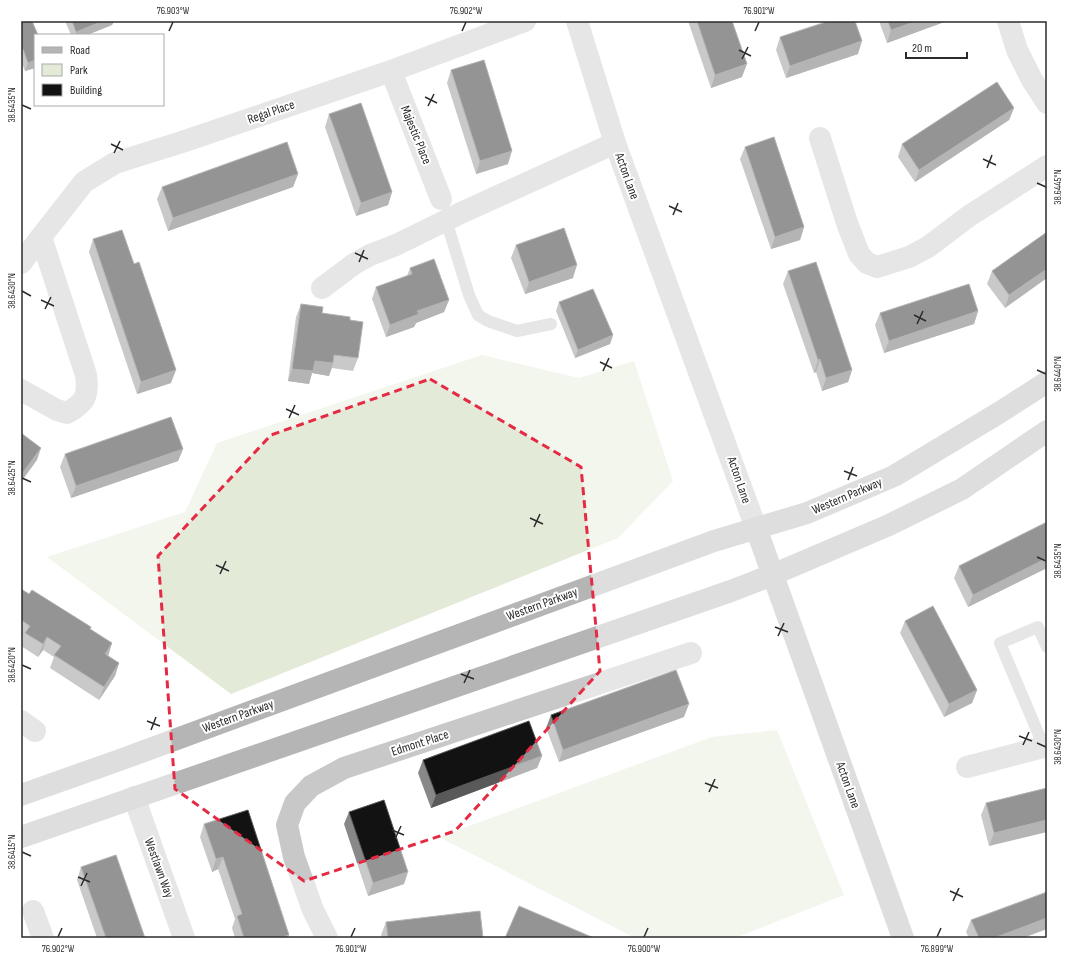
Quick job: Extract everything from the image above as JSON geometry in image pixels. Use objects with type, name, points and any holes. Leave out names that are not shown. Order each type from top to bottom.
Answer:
[{"type":"main road","name":"Western Parkway","points":[[21,795],[714,541],[807,513],[894,476],[1047,382]]},
{"type":"main road","points":[[21,837],[731,591],[772,575],[889,525],[962,489],[1047,431]]},
{"type":"main road","name":"Acton Lane","points":[[756,528],[903,938]]},
{"type":"street","name":"Regal Place","points":[[21,263],[84,182],[115,163],[182,142],[391,71],[525,21]]},
{"type":"street","name":"Acton Lane","points":[[577,21],[615,143],[756,528]]},
{"type":"street","points":[[1008,21],[1017,50],[1032,80],[1047,103]]},
{"type":"street","name":"Majestic Place","points":[[391,71],[441,199]]},
{"type":"street","points":[[820,138],[847,223],[859,254],[868,263],[877,267],[909,256],[928,247],[968,216],[1047,166]]},
{"type":"street","points":[[322,288],[354,264],[370,255],[396,245],[446,220],[615,143]]},
{"type":"street","points":[[21,390],[57,410],[67,413],[78,407],[85,399],[88,386],[86,375],[41,237]]},
{"type":"street","name":"Edmont Place","points":[[327,938],[313,910],[294,857],[287,825],[295,803],[311,786],[344,768],[691,653]]},
{"type":"street","points":[[967,767],[1045,746]]},
{"type":"street","name":"Westlawn Way","points":[[134,798],[184,938]]},
{"type":"street","points":[[33,911],[43,938]]},
{"type":"lane","points":[[446,220],[469,295],[478,315],[488,321],[517,331],[551,324]]},
{"type":"lane","points":[[1045,746],[1000,643],[1038,627],[1047,647]]},
{"type":"highlighted area","points":[[430,379],[581,467],[600,671],[455,831],[304,881],[175,789],[158,556],[271,435]]},
{"type":"green space","points":[[482,355],[579,378],[634,361],[673,481],[618,538],[231,694],[47,557],[185,512],[217,443]]},
{"type":"green space","points":[[777,730],[844,895],[735,938],[635,938],[439,837],[712,737]]},
{"type":"building","points":[[21,21],[32,21],[38,34],[34,34],[34,60],[28,63],[23,49],[21,50]]},
{"type":"building","points":[[72,21],[103,21],[76,32]]},
{"type":"building","points":[[697,21],[732,21],[747,64],[715,75]]},
{"type":"building","points":[[829,21],[855,21],[862,41],[790,66],[780,37]]},
{"type":"building","points":[[888,21],[917,21],[891,30]]},
{"type":"building","points":[[484,60],[512,151],[480,161],[451,70]]},
{"type":"building","points":[[997,82],[1014,108],[919,170],[902,144]]},
{"type":"building","points":[[361,103],[392,192],[361,203],[329,114]]},
{"type":"building","points":[[774,137],[804,227],[775,237],[745,147]]},
{"type":"building","points":[[287,142],[298,174],[173,218],[162,187]]},
{"type":"building","points":[[564,228],[577,265],[529,282],[516,245]]},
{"type":"building","points":[[122,230],[134,264],[139,262],[176,370],[141,382],[93,239]]},
{"type":"building","points":[[1047,232],[1047,269],[1009,295],[992,271]]},
{"type":"building","points":[[434,259],[449,300],[417,311],[419,314],[390,325],[376,287],[412,274],[410,268]]},
{"type":"building","points":[[816,262],[852,370],[826,378],[820,359],[818,360],[788,271]]},
{"type":"building","points":[[969,284],[978,311],[889,341],[880,313]]},
{"type":"building","points":[[593,289],[613,335],[578,350],[559,302]]},
{"type":"building","points":[[301,304],[323,307],[322,313],[350,317],[350,320],[363,322],[358,358],[334,355],[333,363],[315,361],[313,371],[292,369]]},
{"type":"building","points":[[171,417],[183,449],[76,486],[65,454]]},
{"type":"building","points":[[21,433],[41,448],[22,474],[21,474]]},
{"type":"building","points":[[1047,522],[1047,558],[973,595],[959,566]]},
{"type":"building","points":[[21,589],[29,594],[32,590],[91,627],[90,629],[112,643],[105,654],[119,663],[104,687],[54,655],[61,646],[47,637],[43,644],[25,633],[30,626],[21,620]]},
{"type":"building","points":[[933,606],[977,690],[949,704],[905,621]]},
{"type":"building","points":[[676,670],[689,704],[563,750],[551,715]]},
{"type":"building","points":[[529,721],[542,756],[436,795],[423,760]]},
{"type":"building","points":[[1047,788],[1047,820],[994,833],[986,803]]},
{"type":"building","points":[[384,800],[408,872],[373,883],[349,812]]},
{"type":"building","points":[[248,810],[289,935],[279,938],[244,938],[237,916],[242,914],[223,857],[216,859],[204,824]]},
{"type":"building","points":[[116,855],[145,938],[106,938],[81,867]]},
{"type":"building","points":[[1047,892],[1047,918],[994,938],[979,938],[971,920]]},
{"type":"building","points":[[519,906],[594,938],[505,938]]},
{"type":"building","points":[[480,911],[483,938],[388,938],[386,922]]}]
